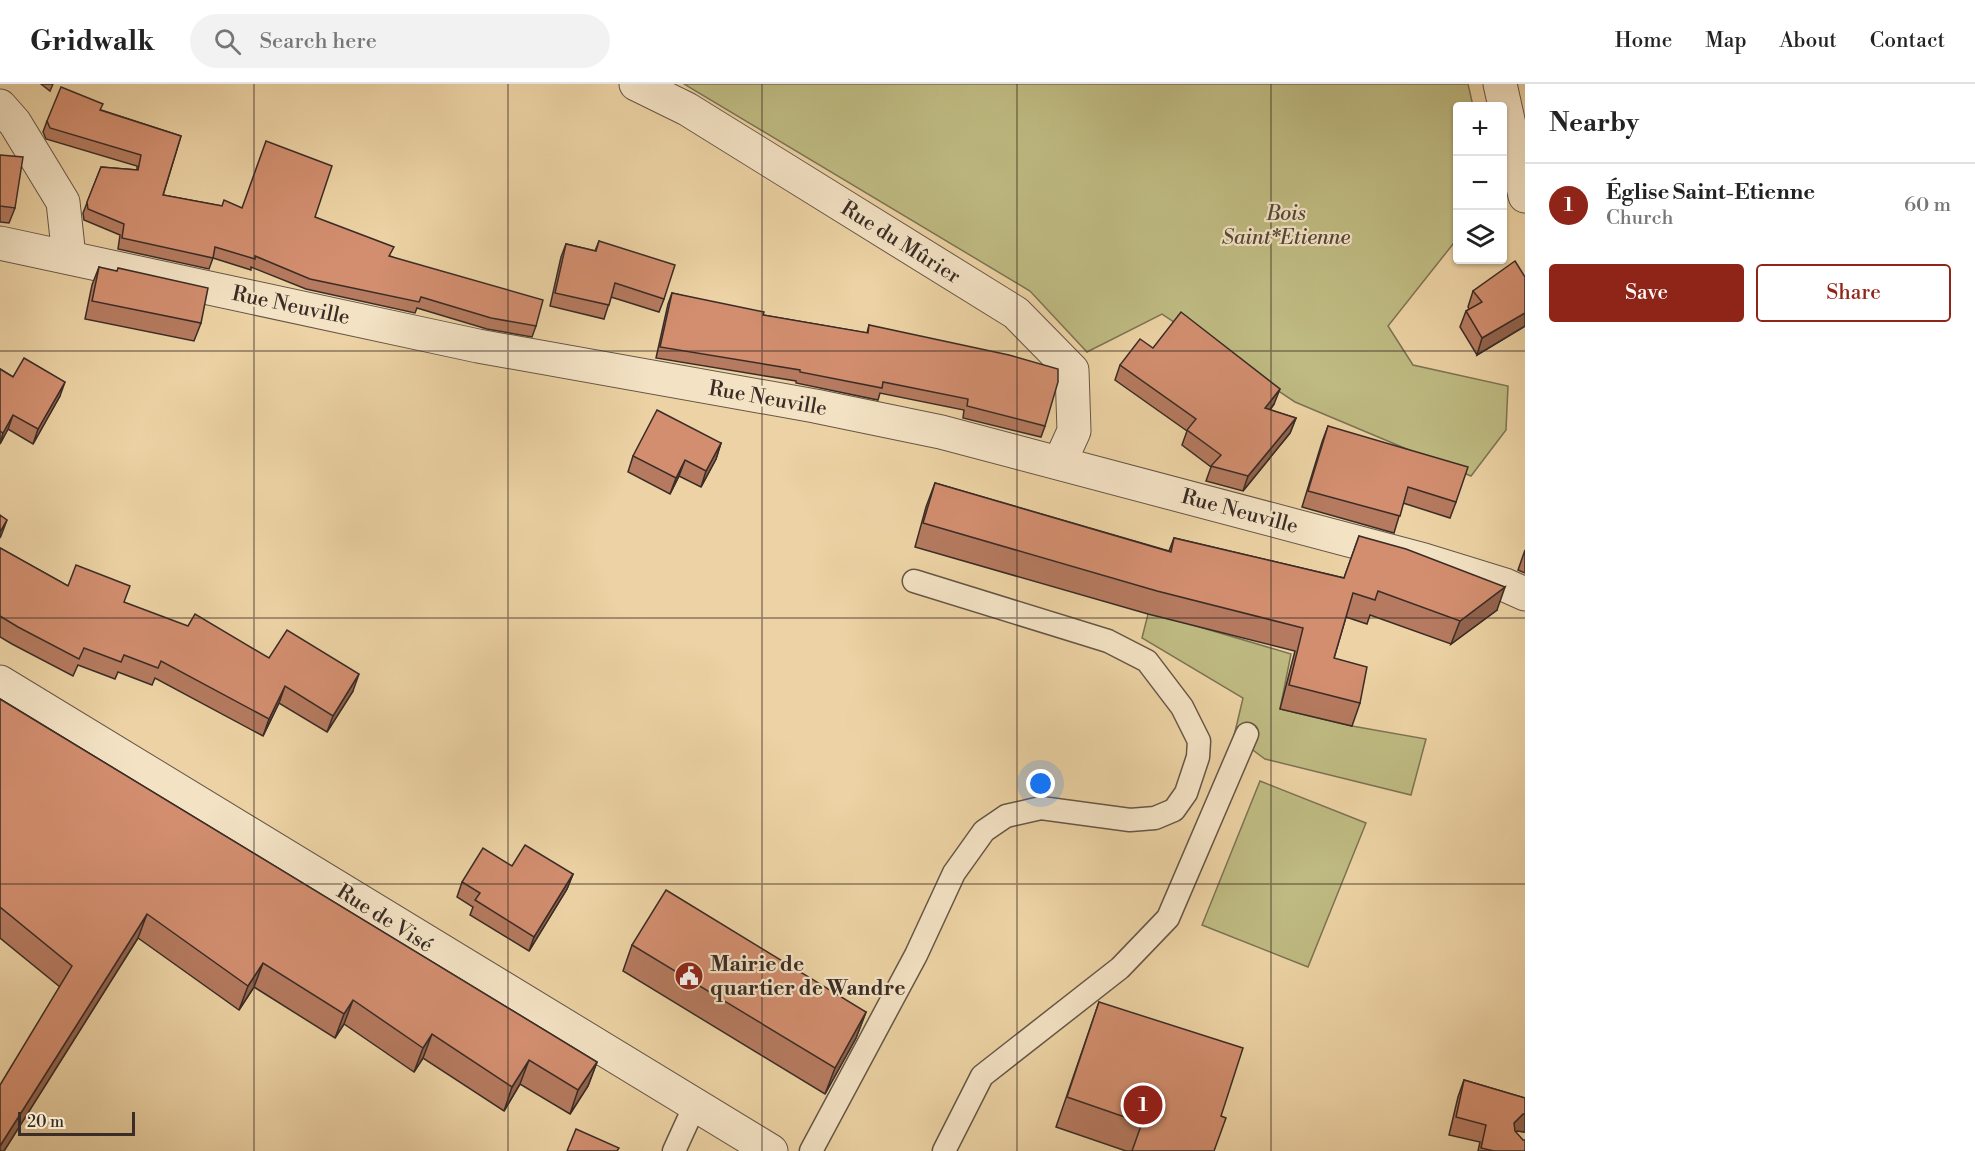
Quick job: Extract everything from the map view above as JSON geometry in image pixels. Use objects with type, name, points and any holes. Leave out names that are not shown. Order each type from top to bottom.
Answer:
[{"type":"street","name":"Rue du Mûrier","points":[[636,84],[687,109],[1016,313],[1072,370],[1074,431],[1060,462]]},
{"type":"street","points":[[1500,84],[1525,196]]},
{"type":"street","points":[[0,105],[15,123],[63,202],[69,257]]},
{"type":"street","name":"Rue Neuville","points":[[0,243],[478,346],[930,429],[1424,560],[1505,585],[1525,594]]},
{"type":"street","name":"Rue de Visé","points":[[0,682],[771,1151]]},
{"type":"lane","points":[[810,1151],[916,955],[954,873],[984,831],[1006,816],[1041,808],[1130,820],[1155,818],[1174,810],[1186,793],[1198,757],[1199,741],[1182,707],[1147,661],[1108,641],[914,581]]},
{"type":"lane","points":[[944,1151],[982,1076],[1120,968],[1168,918],[1247,734]]},
{"type":"lane","points":[[674,1151],[695,1106]]},
{"type":"green space","name":"Bois Saint*Etienne","points":[[684,84],[1468,84],[1472,102],[1453,102],[1453,244],[1388,326],[1413,365],[1508,386],[1506,430],[1471,476],[1295,402],[1162,314],[1087,352],[1030,291]]},
{"type":"green space","points":[[1152,613],[1291,654],[1280,709],[1352,726],[1426,739],[1411,795],[1265,759],[1234,736],[1243,698],[1142,638],[1148,614]]},
{"type":"green space","points":[[1260,781],[1366,823],[1308,967],[1202,925]]},
{"type":"building","points":[[61,87],[103,104],[100,110],[181,136],[163,195],[222,206],[224,200],[242,208],[266,141],[332,166],[315,217],[394,247],[389,256],[543,300],[536,326],[491,318],[421,297],[419,302],[310,279],[255,256],[255,259],[215,247],[213,258],[122,238],[124,224],[88,209],[87,202],[101,167],[138,170],[141,155],[50,128],[47,121]]},
{"type":"building","points":[[0,155],[23,157],[15,208],[0,206]]},
{"type":"building","points":[[599,241],[675,265],[664,299],[615,283],[609,305],[555,293],[566,244],[596,251]]},
{"type":"building","points":[[1515,261],[1525,277],[1525,313],[1482,338],[1466,311],[1482,302],[1473,291]]},
{"type":"building","points":[[99,267],[117,271],[118,268],[208,288],[201,323],[92,301]]},
{"type":"building","points":[[672,293],[764,312],[763,315],[868,333],[869,325],[1009,355],[1058,369],[1058,382],[1045,426],[967,406],[968,399],[883,382],[882,388],[800,372],[800,370],[660,347]]},
{"type":"building","points":[[1181,312],[1280,389],[1265,408],[1296,418],[1248,476],[1211,466],[1221,455],[1187,430],[1196,419],[1120,365],[1140,339],[1153,348]]},
{"type":"building","points":[[24,358],[65,382],[38,429],[13,415],[3,433],[0,431],[0,369],[13,377]]},
{"type":"building","points":[[657,410],[721,443],[706,471],[685,460],[676,478],[633,456]]},
{"type":"building","points":[[1328,426],[1468,467],[1456,502],[1408,487],[1400,516],[1308,491]]},
{"type":"building","points":[[935,483],[1171,552],[1174,538],[1344,578],[1359,536],[1406,549],[1505,587],[1460,621],[1378,591],[1375,600],[1353,593],[1334,658],[1367,667],[1360,703],[1289,685],[1303,628],[1157,591],[923,523]]},
{"type":"building","points":[[0,515],[7,520],[0,532]]},
{"type":"building","points":[[0,548],[68,586],[76,565],[130,586],[124,602],[188,626],[195,614],[269,658],[287,630],[359,674],[333,716],[285,686],[269,719],[161,661],[158,668],[124,655],[121,662],[84,648],[79,659],[0,616]]},
{"type":"building","points":[[0,699],[597,1062],[578,1090],[529,1060],[512,1087],[432,1034],[423,1048],[353,1000],[344,1014],[263,963],[248,986],[147,914],[0,1146],[0,1085],[72,966],[0,907]]},
{"type":"building","points":[[525,845],[573,874],[534,937],[475,900],[480,893],[462,882],[483,848],[512,866]]},
{"type":"building","points":[[666,890],[866,1012],[835,1068],[632,945]]},
{"type":"building","points":[[1099,1002],[1243,1048],[1221,1116],[1226,1118],[1214,1151],[1132,1151],[1142,1123],[1067,1097]]},
{"type":"building","points":[[1464,1080],[1525,1098],[1525,1114],[1514,1123],[1515,1131],[1525,1140],[1525,1151],[1494,1151],[1481,1148],[1486,1125],[1456,1117]]},
{"type":"building","points":[[576,1129],[619,1148],[617,1151],[567,1151]]},
{"type":"place","name":"Mairie de quartier de Wandre","points":[[689,976]]},
{"type":"place","name":"Église Saint-Etienne","points":[[1143,1105]]}]
